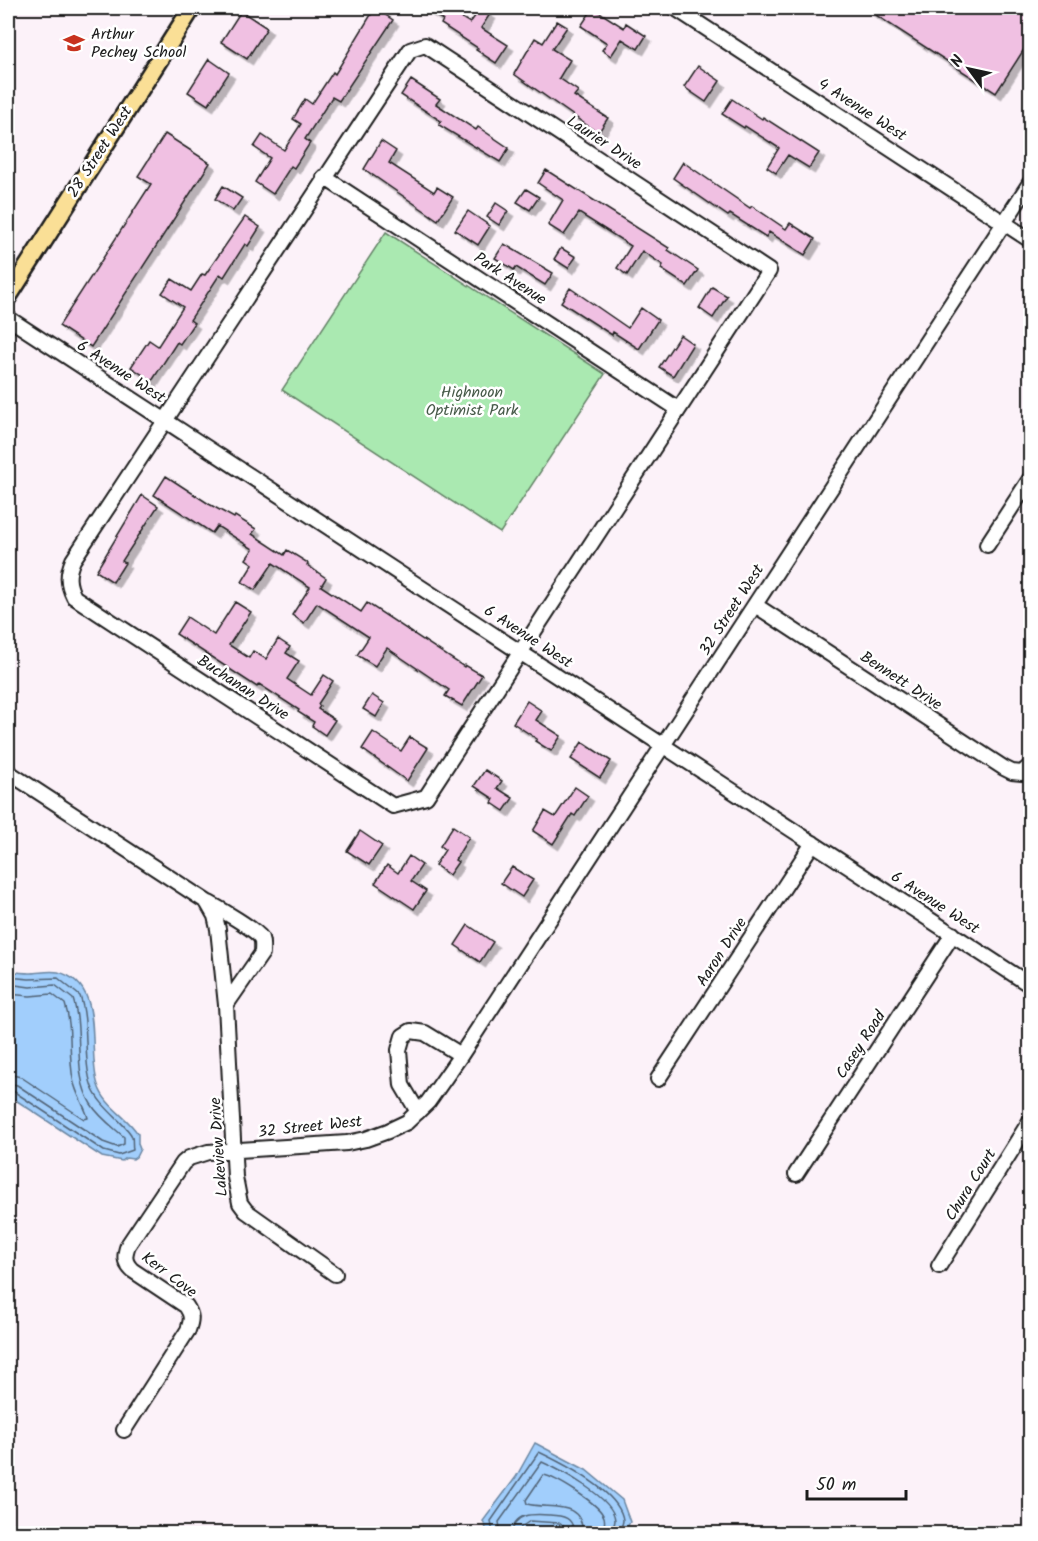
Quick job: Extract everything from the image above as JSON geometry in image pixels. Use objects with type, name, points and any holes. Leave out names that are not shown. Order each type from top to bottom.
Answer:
[{"type":"main road","name":"28 Street West","points":[[8,297],[192,8]]},
{"type":"street","name":"4 Avenue West","points":[[675,8],[1030,240]]},
{"type":"street","name":"Laurier Drive","points":[[164,420],[410,50],[425,45],[769,270],[520,651]]},
{"type":"street","name":"Park Avenue","points":[[324,177],[678,409]]},
{"type":"street","name":"32 Street West","points":[[234,1150],[330,1144],[366,1139],[407,1122],[438,1090],[1030,183]]},
{"type":"street","name":"6 Avenue West","points":[[8,318],[1030,986]]},
{"type":"street","name":"Buchanan Drive","points":[[164,420],[74,560],[68,573],[68,586],[74,597],[393,806],[426,797],[520,651]]},
{"type":"street","points":[[987,544],[1030,479]]},
{"type":"street","name":"Bennett Drive","points":[[755,605],[1004,768],[1022,773],[1030,766]]},
{"type":"street","points":[[8,772],[260,936],[263,944],[262,952],[226,1005]]},
{"type":"street","name":"Aaron Drive","points":[[658,1079],[813,843]]},
{"type":"street","name":"Lakeview Drive","points":[[207,902],[215,916],[218,929],[226,1005],[237,1191],[240,1203],[246,1211],[335,1274]]},
{"type":"street","name":"Casey Road","points":[[796,1174],[953,934]]},
{"type":"street","points":[[418,1112],[402,1085],[399,1050],[403,1036],[411,1031],[425,1033],[461,1055]]},
{"type":"street","name":"Chura Court","points":[[939,1266],[1030,1121]]},
{"type":"street","name":"Kerr Cove","points":[[124,1430],[188,1330],[191,1314],[186,1306],[138,1274],[127,1264],[124,1255],[128,1245],[183,1163],[197,1154],[234,1150]]},
{"type":"green space","name":"Highnoon Optimist Park","points":[[386,232],[605,374],[500,533],[282,390]]},
{"type":"water","points":[[8,971],[58,972],[73,979],[83,990],[92,1020],[98,1085],[101,1093],[138,1134],[140,1149],[136,1157],[122,1161],[102,1157],[8,1095]]},
{"type":"water","points":[[535,1443],[586,1470],[622,1500],[630,1522],[624,1533],[561,1533],[559,1529],[530,1527],[522,1533],[488,1533],[483,1521],[516,1477]]},
{"type":"building","points":[[375,8],[393,20],[339,101],[332,97],[305,139],[310,143],[294,168],[291,166],[273,194],[255,182],[270,158],[254,147],[262,135],[284,150],[301,124],[293,119],[305,99],[312,104],[333,72],[335,74]]},
{"type":"building","points":[[424,8],[446,8],[470,23],[481,8],[490,14],[481,28],[508,45],[496,63],[476,50],[478,48],[441,24],[443,20]]},
{"type":"building","points":[[593,8],[624,28],[626,23],[646,36],[638,49],[622,39],[611,56],[602,50],[607,43],[581,26]]},
{"type":"building","points":[[865,8],[1030,8],[1030,40],[996,93]]},
{"type":"building","points":[[241,11],[267,28],[247,59],[221,42]]},
{"type":"building","points":[[557,21],[567,27],[552,49],[570,60],[559,78],[578,91],[574,96],[608,118],[598,133],[514,74],[535,38],[543,43]]},
{"type":"building","points":[[209,59],[229,73],[208,105],[188,92]]},
{"type":"building","points":[[698,66],[720,81],[706,102],[684,87]]},
{"type":"building","points":[[411,80],[440,99],[436,104],[476,130],[478,127],[509,148],[500,162],[439,125],[441,121],[401,95]]},
{"type":"building","points":[[732,99],[819,153],[809,168],[788,155],[776,173],[767,167],[779,148],[722,114]]},
{"type":"building","points":[[165,134],[210,163],[91,347],[59,326],[151,184],[138,176]]},
{"type":"building","points":[[381,141],[396,151],[389,163],[434,192],[437,187],[453,197],[438,220],[364,169]]},
{"type":"building","points":[[683,162],[750,208],[752,206],[786,229],[790,223],[815,239],[805,255],[769,232],[766,237],[730,214],[728,216],[673,178]]},
{"type":"building","points":[[546,170],[669,248],[668,250],[698,270],[687,286],[661,269],[663,265],[642,251],[627,275],[617,268],[631,246],[579,213],[564,235],[548,225],[563,200],[538,183]]},
{"type":"building","points":[[223,186],[242,198],[233,211],[215,199]]},
{"type":"building","points":[[526,189],[539,197],[530,210],[517,202]]},
{"type":"building","points":[[496,203],[508,211],[499,225],[487,217]]},
{"type":"building","points":[[468,211],[490,226],[478,245],[455,230]]},
{"type":"building","points":[[245,217],[260,227],[248,246],[245,244],[224,277],[220,274],[190,320],[194,323],[180,344],[177,342],[152,381],[131,367],[149,340],[158,346],[183,307],[162,293],[172,279],[191,291],[202,274],[205,275]]},
{"type":"building","points":[[504,244],[553,273],[545,285],[516,267],[514,270],[495,258]]},
{"type":"building","points":[[561,248],[576,257],[568,268],[554,259]]},
{"type":"building","points":[[712,287],[727,296],[713,318],[699,308]]},
{"type":"building","points":[[570,288],[628,328],[641,308],[658,320],[639,349],[613,332],[612,335],[561,302]]},
{"type":"building","points":[[680,335],[693,344],[673,376],[659,367]]},
{"type":"building","points":[[166,476],[209,504],[256,529],[252,534],[284,555],[287,550],[308,563],[307,565],[326,578],[321,586],[361,612],[367,603],[464,667],[465,665],[482,675],[462,706],[445,696],[449,690],[387,648],[375,666],[357,655],[369,637],[317,603],[304,623],[292,615],[310,587],[273,563],[255,590],[242,582],[253,564],[246,559],[253,549],[217,526],[212,533],[154,495]]},
{"type":"building","points":[[142,495],[158,506],[122,561],[125,563],[113,582],[96,571]]},
{"type":"building","points":[[235,602],[251,612],[229,645],[249,658],[253,651],[266,659],[278,639],[290,647],[286,653],[299,661],[287,679],[311,695],[324,675],[333,681],[318,704],[320,706],[318,709],[335,720],[325,735],[312,726],[314,722],[298,712],[299,710],[259,684],[257,687],[176,634],[187,617],[214,635]]},
{"type":"building","points":[[372,695],[384,703],[376,717],[363,709]]},
{"type":"building","points":[[527,701],[542,711],[536,720],[561,736],[551,751],[513,723]]},
{"type":"building","points":[[373,732],[401,751],[410,737],[428,748],[407,781],[362,749]]},
{"type":"building","points":[[582,742],[611,761],[600,778],[571,759]]},
{"type":"building","points":[[485,770],[502,781],[497,788],[513,798],[504,811],[492,803],[494,799],[474,786]]},
{"type":"building","points":[[575,787],[588,796],[575,816],[572,814],[553,844],[533,831],[545,811],[555,817]]},
{"type":"building","points":[[453,826],[469,837],[455,860],[458,862],[449,875],[435,865],[445,850],[440,846]]},
{"type":"building","points":[[360,831],[382,846],[369,865],[347,851]]},
{"type":"building","points":[[409,856],[422,865],[411,881],[426,891],[414,909],[375,883],[387,865],[398,873]]},
{"type":"building","points":[[512,867],[533,880],[522,897],[501,883]]},
{"type":"building","points":[[468,925],[493,942],[480,962],[455,945]]},
{"type":"place","name":"Arthur Pechey School","points":[[74,43]]}]
